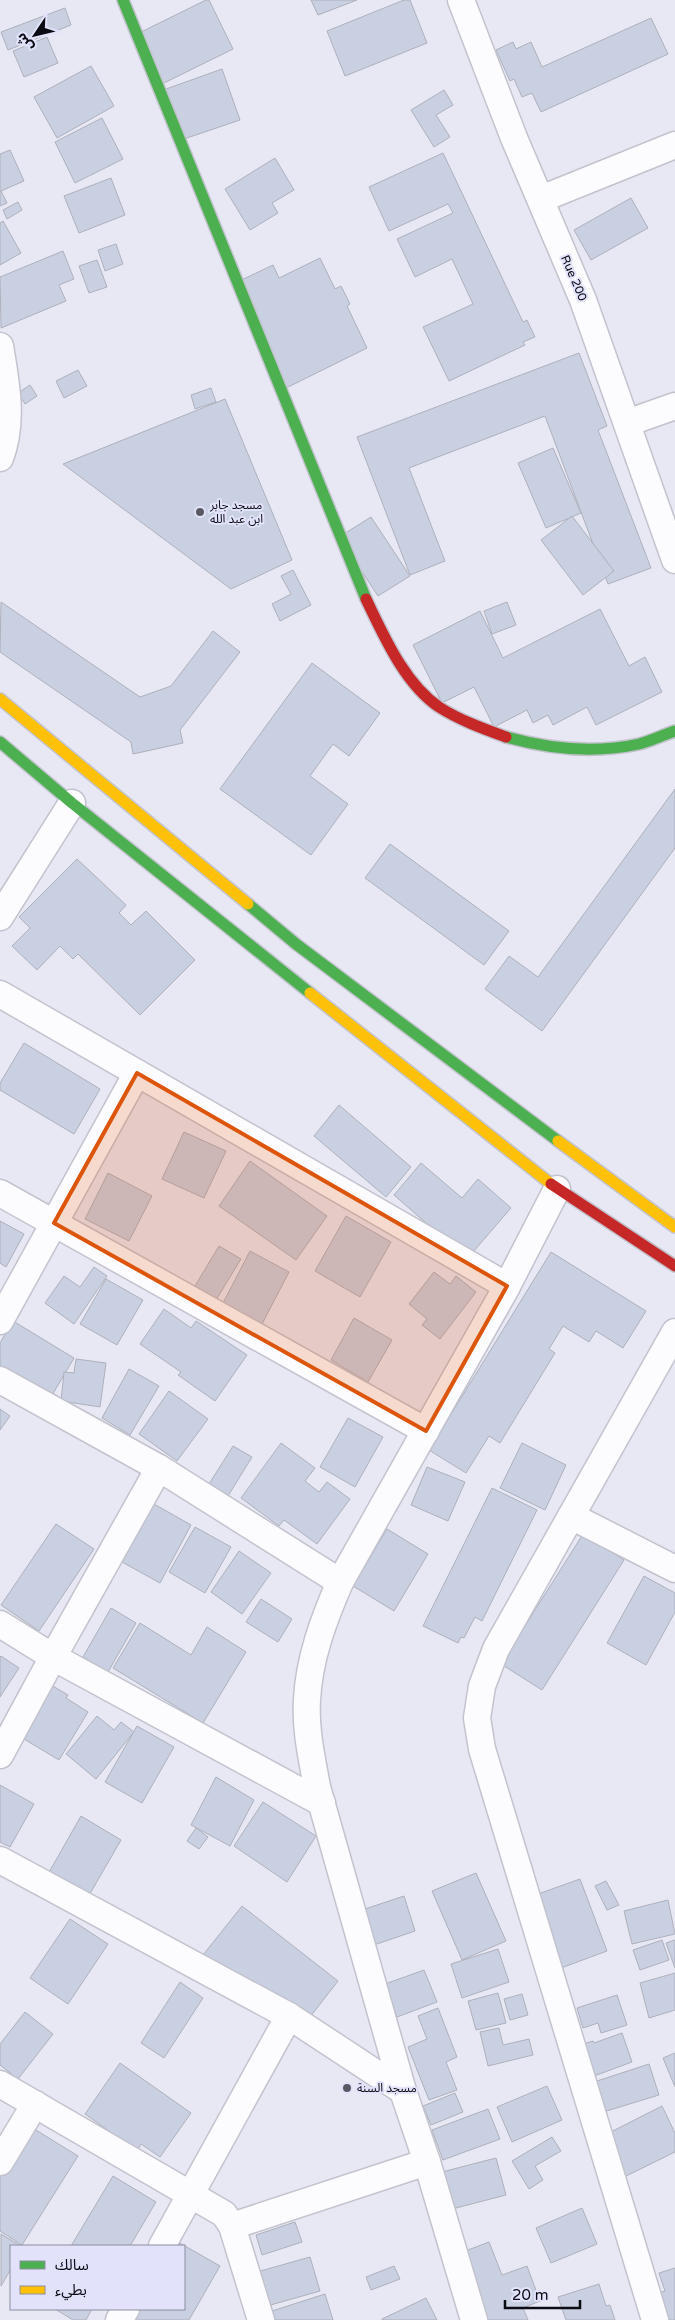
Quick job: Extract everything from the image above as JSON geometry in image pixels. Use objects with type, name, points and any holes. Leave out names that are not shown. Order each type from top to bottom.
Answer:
[{"type":"main road","points":[[123,0],[362,591],[385,638],[410,676],[437,705],[484,730],[535,745],[586,750],[639,744],[675,732]]},
{"type":"main road","points":[[0,699],[296,944],[576,1156],[675,1227]]},
{"type":"main road","points":[[0,742],[72,803],[557,1189],[675,1266]]},
{"type":"street","name":"Rue 200","points":[[461,0],[514,138],[584,300],[675,560]]},
{"type":"street","points":[[541,200],[675,145]]},
{"type":"street","points":[[0,346],[8,402],[4,449],[0,458]]},
{"type":"street","points":[[627,423],[675,406]]},
{"type":"street","points":[[0,917],[72,803]]},
{"type":"street","points":[[0,994],[507,1286]]},
{"type":"street","points":[[0,1321],[137,1073]]},
{"type":"street","points":[[474,2320],[427,2162],[403,2091],[322,1802],[308,1737],[307,1700],[312,1663],[325,1618],[340,1582],[507,1286],[557,1189]]},
{"type":"street","points":[[0,1193],[426,1431]]},
{"type":"street","points":[[655,2320],[482,1750],[477,1718],[482,1686],[496,1649],[675,1332]]},
{"type":"street","points":[[0,1380],[159,1468],[340,1582]]},
{"type":"street","points":[[0,1755],[159,1468]]},
{"type":"street","points":[[571,1516],[675,1569]]},
{"type":"street","points":[[0,1624],[53,1657],[322,1802]]},
{"type":"street","points":[[0,1860],[289,2016],[403,2091]]},
{"type":"street","points":[[163,2245],[192,2195],[289,2016]]},
{"type":"street","points":[[0,2084],[224,2214],[232,2226],[261,2320]]},
{"type":"street","points":[[0,2162],[35,2104]]},
{"type":"street","points":[[232,2226],[427,2162]]},
{"type":"highlighted area","points":[[137,1073],[507,1286],[426,1431],[54,1223]]},
{"type":"building","points":[[209,0],[233,49],[162,84],[137,34]]},
{"type":"building","points":[[311,0],[357,0],[318,15]]},
{"type":"building","points":[[404,0],[410,0],[427,43],[345,76],[327,31]]},
{"type":"building","points":[[65,8],[71,25],[8,50],[1,32]]},
{"type":"building","points":[[651,18],[668,54],[541,112],[532,93],[522,97],[514,79],[510,81],[496,50],[513,42],[516,49],[531,42],[542,67]]},
{"type":"building","points":[[47,37],[58,63],[24,77],[13,51]]},
{"type":"building","points":[[91,66],[114,106],[57,138],[34,97]]},
{"type":"building","points":[[222,69],[240,120],[184,139],[166,89]]},
{"type":"building","points":[[444,90],[453,105],[436,115],[450,137],[434,147],[411,110]]},
{"type":"building","points":[[102,118],[123,159],[75,183],[55,142]]},
{"type":"building","points":[[10,150],[24,181],[1,191],[7,203],[0,206],[0,154]]},
{"type":"building","points":[[443,153],[523,322],[527,320],[535,337],[523,342],[525,345],[449,381],[423,327],[473,304],[452,259],[415,277],[397,239],[453,213],[448,204],[389,231],[369,187]]},
{"type":"building","points":[[275,158],[294,190],[272,203],[278,213],[250,230],[225,189]]},
{"type":"building","points":[[111,178],[125,215],[79,233],[64,196]]},
{"type":"building","points":[[631,198],[648,228],[591,260],[574,230]]},
{"type":"building","points":[[18,202],[22,210],[7,219],[3,210]]},
{"type":"building","points":[[3,221],[21,253],[0,265],[0,223]]},
{"type":"building","points":[[116,244],[123,264],[105,271],[98,250]]},
{"type":"building","points":[[63,251],[74,279],[59,285],[66,301],[1,328],[0,277]]},
{"type":"building","points":[[320,258],[335,289],[341,286],[350,304],[347,306],[367,348],[284,389],[233,284],[273,265],[279,278]]},
{"type":"building","points":[[97,260],[107,287],[89,293],[79,266]]},
{"type":"building","points":[[579,353],[607,426],[598,430],[651,568],[608,584],[545,416],[409,468],[445,561],[410,575],[357,437]]},
{"type":"building","points":[[78,370],[87,386],[64,398],[56,381]]},
{"type":"building","points":[[30,385],[37,396],[25,404],[18,393]]},
{"type":"building","points":[[211,388],[216,402],[195,409],[191,395]]},
{"type":"building","name":"مسجد جابر ابن عبد الله","points":[[225,399],[292,560],[231,589],[63,464]]},
{"type":"building","points":[[553,448],[581,513],[546,528],[518,463]]},
{"type":"building","points":[[572,516],[614,571],[583,595],[541,540]]},
{"type":"building","points":[[371,517],[410,576],[378,596],[339,537]]},
{"type":"building","points":[[293,570],[311,605],[280,621],[272,604],[291,594],[281,576]]},
{"type":"building","points":[[1,602],[140,697],[171,686],[213,631],[240,652],[180,730],[183,743],[133,754],[131,742],[0,652]]},
{"type":"building","points":[[507,602],[516,625],[492,634],[484,611]]},
{"type":"building","points":[[600,609],[629,666],[645,657],[662,692],[596,725],[587,707],[553,725],[548,715],[533,723],[527,710],[494,727],[474,687],[442,703],[413,645],[480,611],[503,658]]},
{"type":"building","points":[[312,663],[380,713],[349,756],[333,744],[310,776],[348,804],[311,855],[220,789]]},
{"type":"building","points":[[675,789],[675,848],[542,1031],[485,989],[509,956],[538,977]]},
{"type":"building","points":[[390,844],[509,931],[484,965],[365,878]]},
{"type":"building","points":[[77,859],[126,905],[119,913],[131,925],[146,911],[195,960],[140,1015],[78,954],[73,959],[60,946],[37,970],[12,946],[30,928],[19,917]]},
{"type":"building","points":[[24,1043],[100,1089],[74,1134],[0,1090],[0,1083]]},
{"type":"building","points":[[339,1105],[411,1167],[386,1197],[314,1136]]},
{"type":"building","points":[[184,1132],[226,1151],[204,1198],[162,1179]]},
{"type":"building","points":[[250,1161],[327,1216],[296,1260],[219,1206]]},
{"type":"building","points":[[421,1163],[462,1198],[478,1179],[511,1208],[467,1259],[394,1195]]},
{"type":"building","points":[[108,1173],[152,1196],[129,1241],[85,1219]]},
{"type":"building","points":[[346,1216],[391,1242],[360,1297],[315,1271]]},
{"type":"building","points":[[0,1221],[24,1234],[6,1267],[0,1263]]},
{"type":"building","points":[[219,1246],[241,1259],[216,1300],[195,1286]]},
{"type":"building","points":[[250,1251],[289,1272],[261,1326],[222,1305]]},
{"type":"building","points":[[551,1252],[646,1311],[623,1348],[596,1331],[589,1342],[563,1326],[549,1349],[555,1353],[500,1443],[489,1436],[466,1473],[429,1450]]},
{"type":"building","points":[[94,1267],[107,1276],[74,1324],[45,1303],[64,1276],[80,1287]]},
{"type":"building","points":[[434,1272],[450,1284],[456,1276],[476,1292],[440,1339],[422,1325],[427,1319],[409,1304]]},
{"type":"building","points":[[106,1279],[143,1300],[117,1345],[80,1324]]},
{"type":"building","points":[[164,1309],[191,1328],[196,1321],[247,1355],[215,1401],[178,1375],[181,1372],[140,1344]]},
{"type":"building","points":[[354,1318],[392,1340],[368,1382],[331,1360]]},
{"type":"building","points":[[13,1321],[74,1358],[51,1397],[0,1367],[0,1343]]},
{"type":"building","points":[[76,1359],[106,1363],[100,1407],[61,1401],[64,1372],[74,1373]]},
{"type":"building","points":[[129,1369],[159,1386],[130,1435],[102,1418]]},
{"type":"building","points":[[169,1391],[208,1419],[177,1461],[139,1434]]},
{"type":"building","points":[[0,1409],[10,1416],[0,1430]]},
{"type":"building","points":[[348,1418],[383,1437],[355,1487],[320,1467]]},
{"type":"building","points":[[281,1443],[315,1468],[305,1481],[319,1492],[327,1482],[350,1499],[317,1544],[284,1520],[279,1526],[241,1498]]},
{"type":"building","points":[[522,1443],[566,1465],[545,1510],[500,1488]]},
{"type":"building","points":[[233,1446],[252,1457],[228,1496],[209,1484]]},
{"type":"building","points":[[427,1467],[465,1482],[448,1521],[411,1505]]},
{"type":"building","points":[[492,1488],[537,1510],[482,1621],[475,1617],[464,1638],[461,1637],[458,1643],[423,1626]]},
{"type":"building","points":[[154,1504],[191,1525],[160,1583],[122,1562]]},
{"type":"building","points":[[56,1524],[94,1549],[39,1631],[1,1605]]},
{"type":"building","points":[[195,1527],[231,1547],[205,1593],[169,1572]]},
{"type":"building","points":[[387,1529],[428,1554],[394,1611],[353,1586]]},
{"type":"building","points":[[583,1534],[624,1560],[542,1690],[501,1664]]},
{"type":"building","points":[[239,1551],[271,1573],[242,1614],[211,1592]]},
{"type":"building","points":[[644,1576],[675,1593],[675,1612],[646,1665],[607,1643]]},
{"type":"building","points":[[261,1599],[292,1619],[278,1642],[246,1622]]},
{"type":"building","points":[[111,1608],[136,1623],[108,1672],[83,1657]]},
{"type":"building","points":[[140,1623],[191,1655],[207,1627],[246,1652],[203,1723],[113,1668]]},
{"type":"building","points":[[0,1657],[19,1668],[0,1697]]},
{"type":"building","points":[[51,1685],[68,1695],[66,1698],[88,1712],[59,1760],[19,1736]]},
{"type":"building","points":[[97,1716],[114,1730],[121,1722],[134,1732],[96,1779],[66,1754]]},
{"type":"building","points":[[137,1726],[174,1747],[142,1803],[105,1782]]},
{"type":"building","points":[[216,1777],[254,1800],[230,1846],[191,1825]]},
{"type":"building","points":[[0,1785],[34,1804],[10,1847],[0,1842]]},
{"type":"building","points":[[263,1802],[316,1836],[287,1882],[234,1846]]},
{"type":"building","points":[[81,1816],[121,1840],[88,1897],[48,1874]]},
{"type":"building","points":[[196,1828],[208,1837],[199,1849],[187,1841]]},
{"type":"building","points":[[476,1873],[506,1941],[462,1960],[432,1891]]},
{"type":"building","points":[[580,1879],[607,1951],[561,1968],[549,1934],[552,1933],[538,1894]]},
{"type":"building","points":[[606,1881],[619,1905],[607,1910],[595,1886]]},
{"type":"building","points":[[404,1896],[415,1931],[368,1947],[356,1912]]},
{"type":"building","points":[[668,1900],[675,1934],[632,1944],[624,1911]]},
{"type":"building","points":[[242,1906],[338,1981],[303,2026],[203,1955]]},
{"type":"building","points":[[70,1919],[108,1944],[68,2004],[30,1978]]},
{"type":"building","points":[[662,1940],[669,1960],[640,1970],[633,1950]]},
{"type":"building","points":[[675,1940],[675,1968],[666,1943]]},
{"type":"building","points":[[498,1949],[509,1982],[462,1998],[451,1964]]},
{"type":"building","points":[[424,1970],[437,2002],[397,2017],[385,1984]]},
{"type":"building","points":[[675,1973],[675,2010],[649,2018],[640,1983]]},
{"type":"building","points":[[180,1982],[203,1998],[164,2058],[141,2043]]},
{"type":"building","points":[[498,1993],[506,2023],[476,2030],[468,2001]]},
{"type":"building","points":[[522,1994],[528,2015],[510,2020],[504,1999]]},
{"type":"building","points":[[617,1995],[627,2025],[601,2033],[598,2023],[583,2028],[577,2008]]},
{"type":"building","points":[[438,2008],[457,2057],[446,2062],[457,2090],[429,2100],[408,2047],[427,2039],[418,2016]]},
{"type":"building","points":[[25,2012],[53,2034],[18,2079],[0,2065],[0,2044]]},
{"type":"building","points":[[499,2028],[503,2045],[529,2039],[533,2055],[488,2066],[480,2032]]},
{"type":"building","points":[[622,2033],[632,2062],[586,2079],[574,2047],[593,2041],[594,2043]]},
{"type":"building","points":[[675,2053],[675,2087],[663,2058]]},
{"type":"building","points":[[120,2063],[191,2113],[160,2157],[141,2144],[137,2151],[85,2114]]},
{"type":"building","points":[[649,2064],[659,2095],[600,2113],[591,2083]]},
{"type":"building","points":[[547,2086],[562,2120],[512,2142],[497,2107]]},
{"type":"building","points":[[455,2093],[463,2112],[431,2125],[423,2106]]},
{"type":"building","points":[[662,2106],[675,2133],[675,2152],[624,2177],[603,2136]]},
{"type":"building","points":[[488,2109],[500,2139],[443,2160],[432,2130]]},
{"type":"building","points":[[31,2127],[78,2156],[22,2245],[0,2231],[0,2176]]},
{"type":"building","points":[[552,2137],[561,2151],[535,2166],[543,2180],[529,2189],[512,2161]]},
{"type":"building","points":[[496,2158],[506,2195],[452,2209],[442,2172]]},
{"type":"building","points":[[113,2176],[156,2202],[131,2245],[72,2245]]},
{"type":"building","points":[[582,2208],[597,2244],[551,2263],[536,2228]]},
{"type":"building","points":[[295,2222],[302,2242],[262,2255],[256,2235]]},
{"type":"building","points":[[1,2234],[19,2245],[10,2245],[10,2271],[1,2286]]},
{"type":"building","points":[[489,2242],[502,2275],[527,2266],[540,2301],[523,2308],[528,2320],[485,2320],[460,2253]]},
{"type":"building","points":[[185,2246],[220,2266],[189,2320],[134,2320],[139,2310],[185,2310]]},
{"type":"building","points":[[310,2257],[320,2291],[267,2306],[257,2272]]},
{"type":"building","points":[[394,2266],[400,2279],[371,2290],[366,2277]]},
{"type":"building","points":[[675,2268],[675,2320],[660,2320],[652,2295],[665,2291],[659,2273]]},
{"type":"building","points":[[599,2284],[606,2306],[610,2305],[615,2320],[566,2320],[558,2297]]},
{"type":"building","points":[[325,2294],[333,2320],[275,2320],[272,2311]]},
{"type":"building","points":[[426,2298],[437,2320],[382,2320],[382,2319]]},
{"type":"building","points":[[57,2310],[91,2310],[86,2320],[73,2320]]},
{"type":"traffic: fast","points":[[123,0],[366,599]]},
{"type":"traffic: fast","points":[[506,737],[555,747],[605,749],[639,744],[675,731]]},
{"type":"traffic: fast","points":[[0,742],[72,803],[310,993]]},
{"type":"traffic: fast","points":[[248,904],[296,944],[558,1141]]},
{"type":"traffic: slow","points":[[0,699],[248,904]]},
{"type":"traffic: slow","points":[[310,993],[551,1184]]},
{"type":"traffic: slow","points":[[558,1141],[675,1227]]},
{"type":"traffic: jam","points":[[366,599],[396,658],[415,685],[427,697],[439,707],[455,716],[506,737]]},
{"type":"traffic: jam","points":[[551,1184],[675,1266]]},
{"type":"place","name":"مسجد جابر ابن عبد الله","points":[[200,512]]},
{"type":"place","name":"مسجد السنة","points":[[347,2088]]}]
